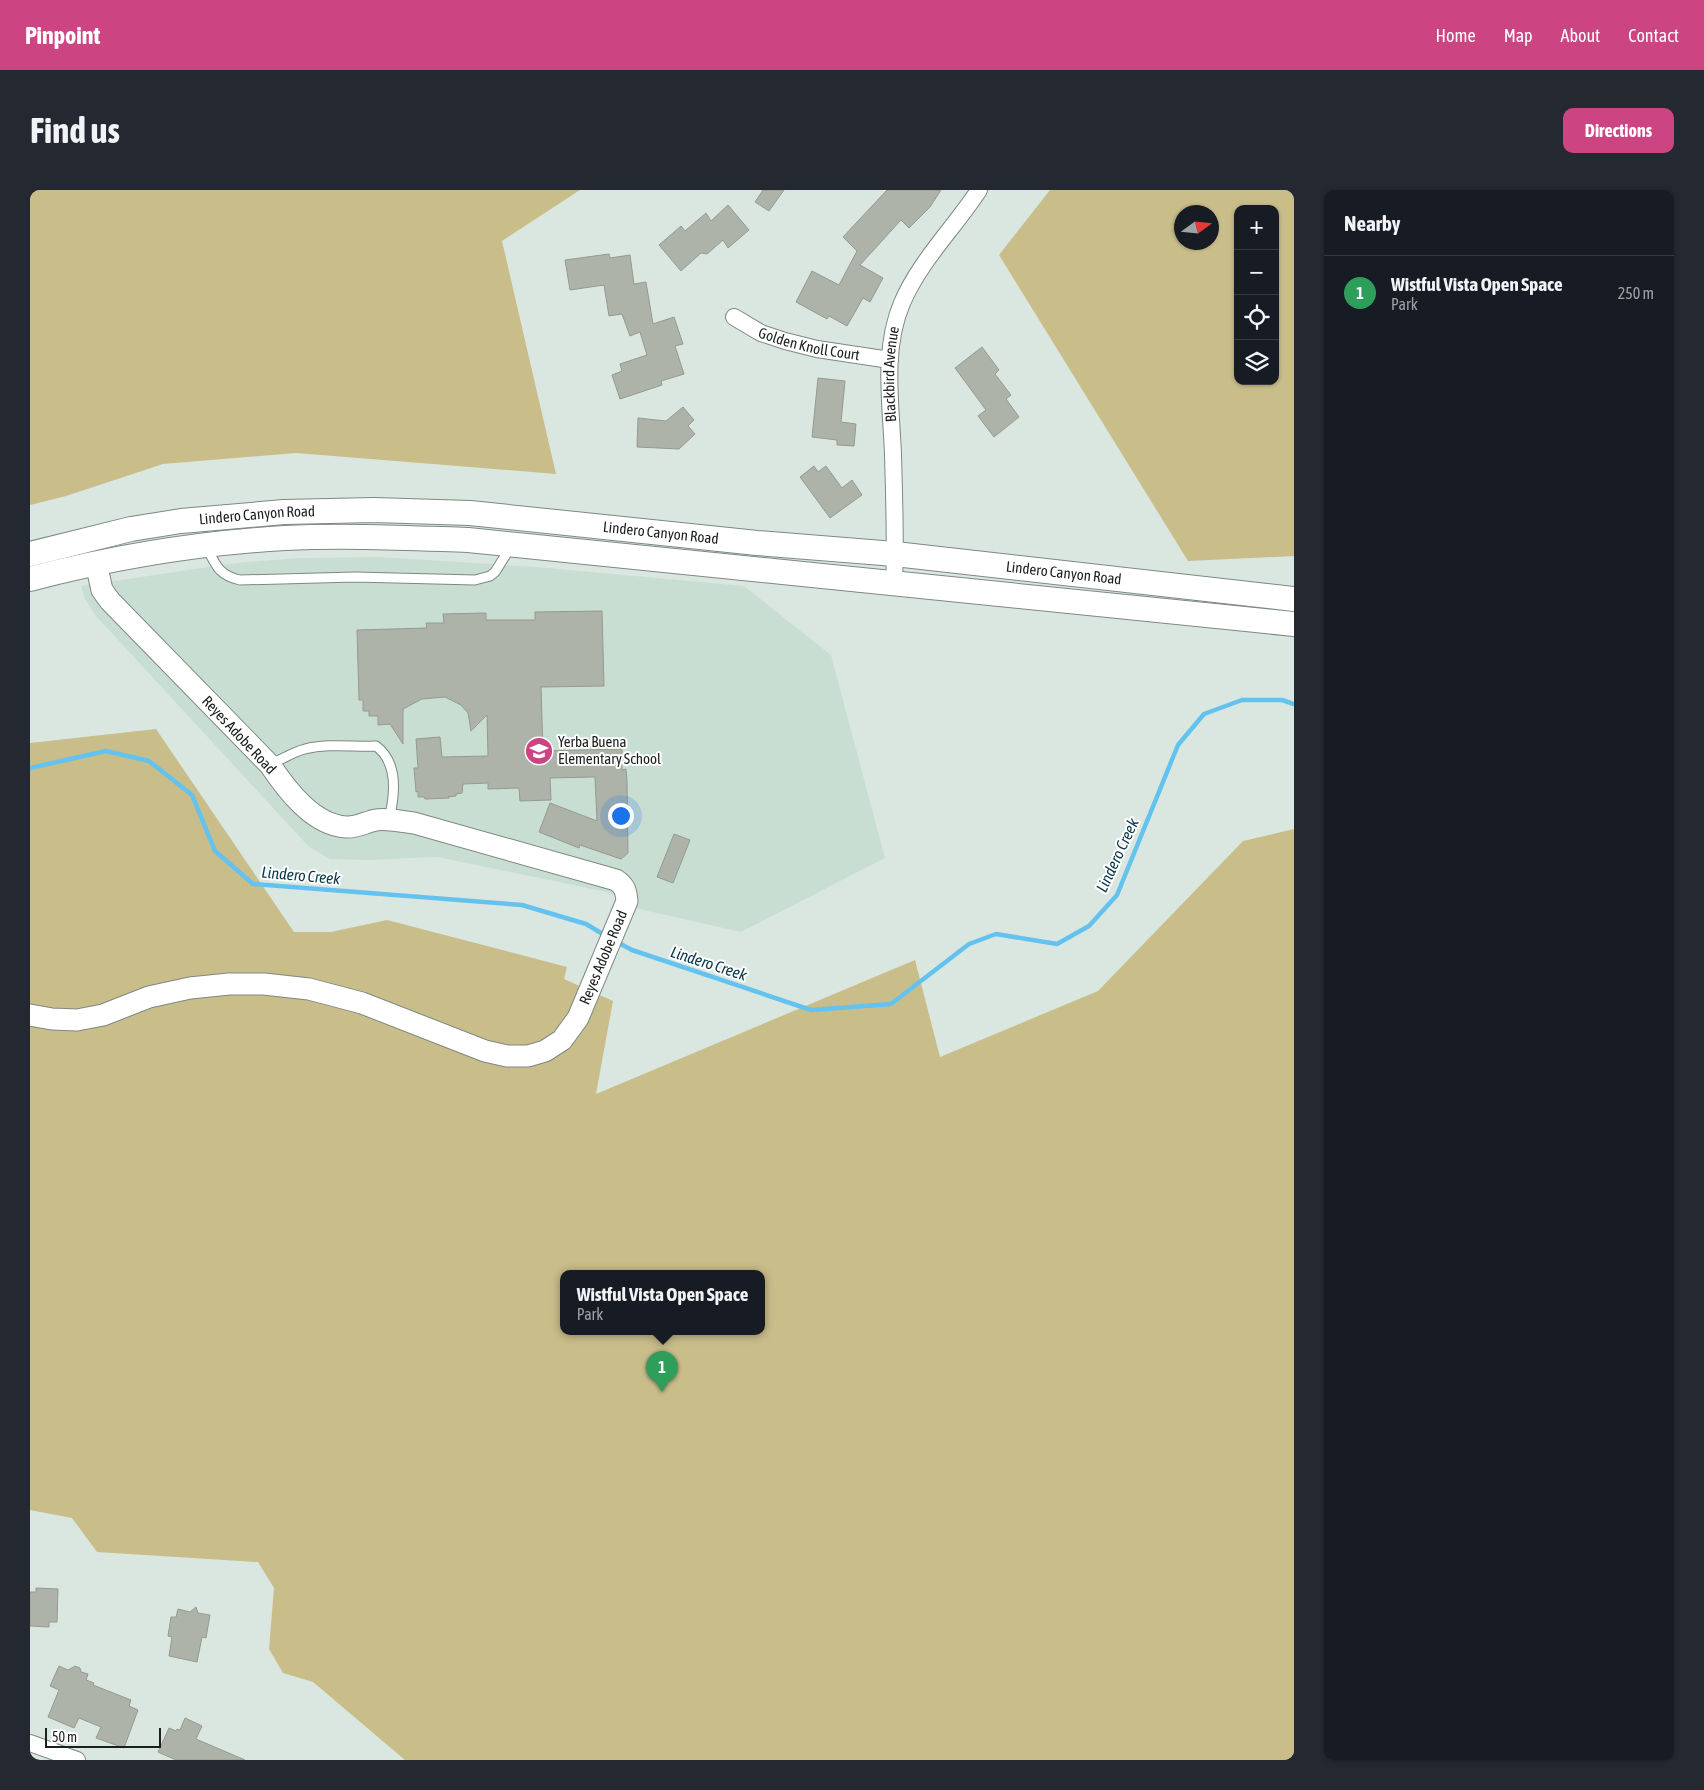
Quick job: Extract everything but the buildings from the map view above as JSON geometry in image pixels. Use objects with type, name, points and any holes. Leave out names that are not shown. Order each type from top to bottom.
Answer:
[{"type":"main road","name":"Lindero Canyon Road","points":[[30,554],[130,529],[181,521],[284,512],[374,510],[470,513],[757,543],[895,554],[1294,599]]},
{"type":"main road","name":"Lindero Canyon Road","points":[[30,579],[96,563],[185,548],[285,538],[374,537],[468,540],[1294,624]]},
{"type":"street","name":"Blackbird Avenue","points":[[894,584],[895,554],[890,360],[896,322],[908,291],[929,256],[979,190]]},
{"type":"street","name":"Golden Knoll Court","points":[[734,317],[761,333],[785,341],[817,349],[890,360]]},
{"type":"street","name":"Reyes Adobe Road","points":[[30,1015],[52,1019],[77,1020],[103,1015],[150,997],[190,988],[229,984],[264,984],[309,988],[353,1001],[485,1051],[507,1056],[528,1056],[545,1051],[562,1040],[578,1018],[627,901],[626,891],[622,884],[616,880],[414,824],[388,819],[347,828],[328,823],[315,816],[286,789],[270,765],[110,601],[102,590],[96,563]]},
{"type":"street","points":[[30,1744],[77,1760]]},
{"type":"lane","points":[[206,546],[216,565],[224,575],[240,580],[356,577],[475,580],[490,576],[496,572],[513,544]]},
{"type":"lane","points":[[270,765],[292,753],[316,747],[376,746],[389,760],[391,766],[394,798],[388,819]]},
{"type":"shaded area","points":[[30,190],[580,190],[502,241],[556,474],[296,453],[163,464],[66,496],[30,505]]},
{"type":"shaded area","points":[[1050,190],[1294,190],[1294,556],[1188,561],[999,255]]},
{"type":"shaded area","name":"Yerba Buena Elementary School","points":[[379,557],[537,567],[744,586],[831,655],[885,858],[741,932],[639,909],[607,892],[437,857],[369,860],[330,859],[309,847],[96,616],[85,599],[81,586],[235,563],[299,558]]},
{"type":"shaded area","points":[[156,729],[294,932],[331,932],[387,920],[567,967],[564,979],[613,1001],[596,1094],[915,960],[940,1057],[1098,991],[1243,841],[1294,829],[1294,1760],[405,1760],[313,1682],[283,1673],[269,1649],[274,1588],[258,1562],[97,1552],[72,1518],[30,1510],[30,743]]},
{"type":"waterway","name":"Lindero Creek","points":[[617,942],[632,950],[811,1010],[891,1004],[969,944],[996,934],[1057,944],[1089,926],[1117,895],[1178,745],[1204,714],[1242,700],[1282,700],[1294,704]]},
{"type":"waterway","name":"Lindero Creek","points":[[30,768],[106,751],[149,761],[192,795],[215,851],[253,884],[522,905],[586,924],[606,936]]},
{"type":"place","name":"Yerba Buena Elementary School","points":[[539,751]]},
{"type":"place","name":"Wistful Vista Open Space","points":[[662,1392]]}]
